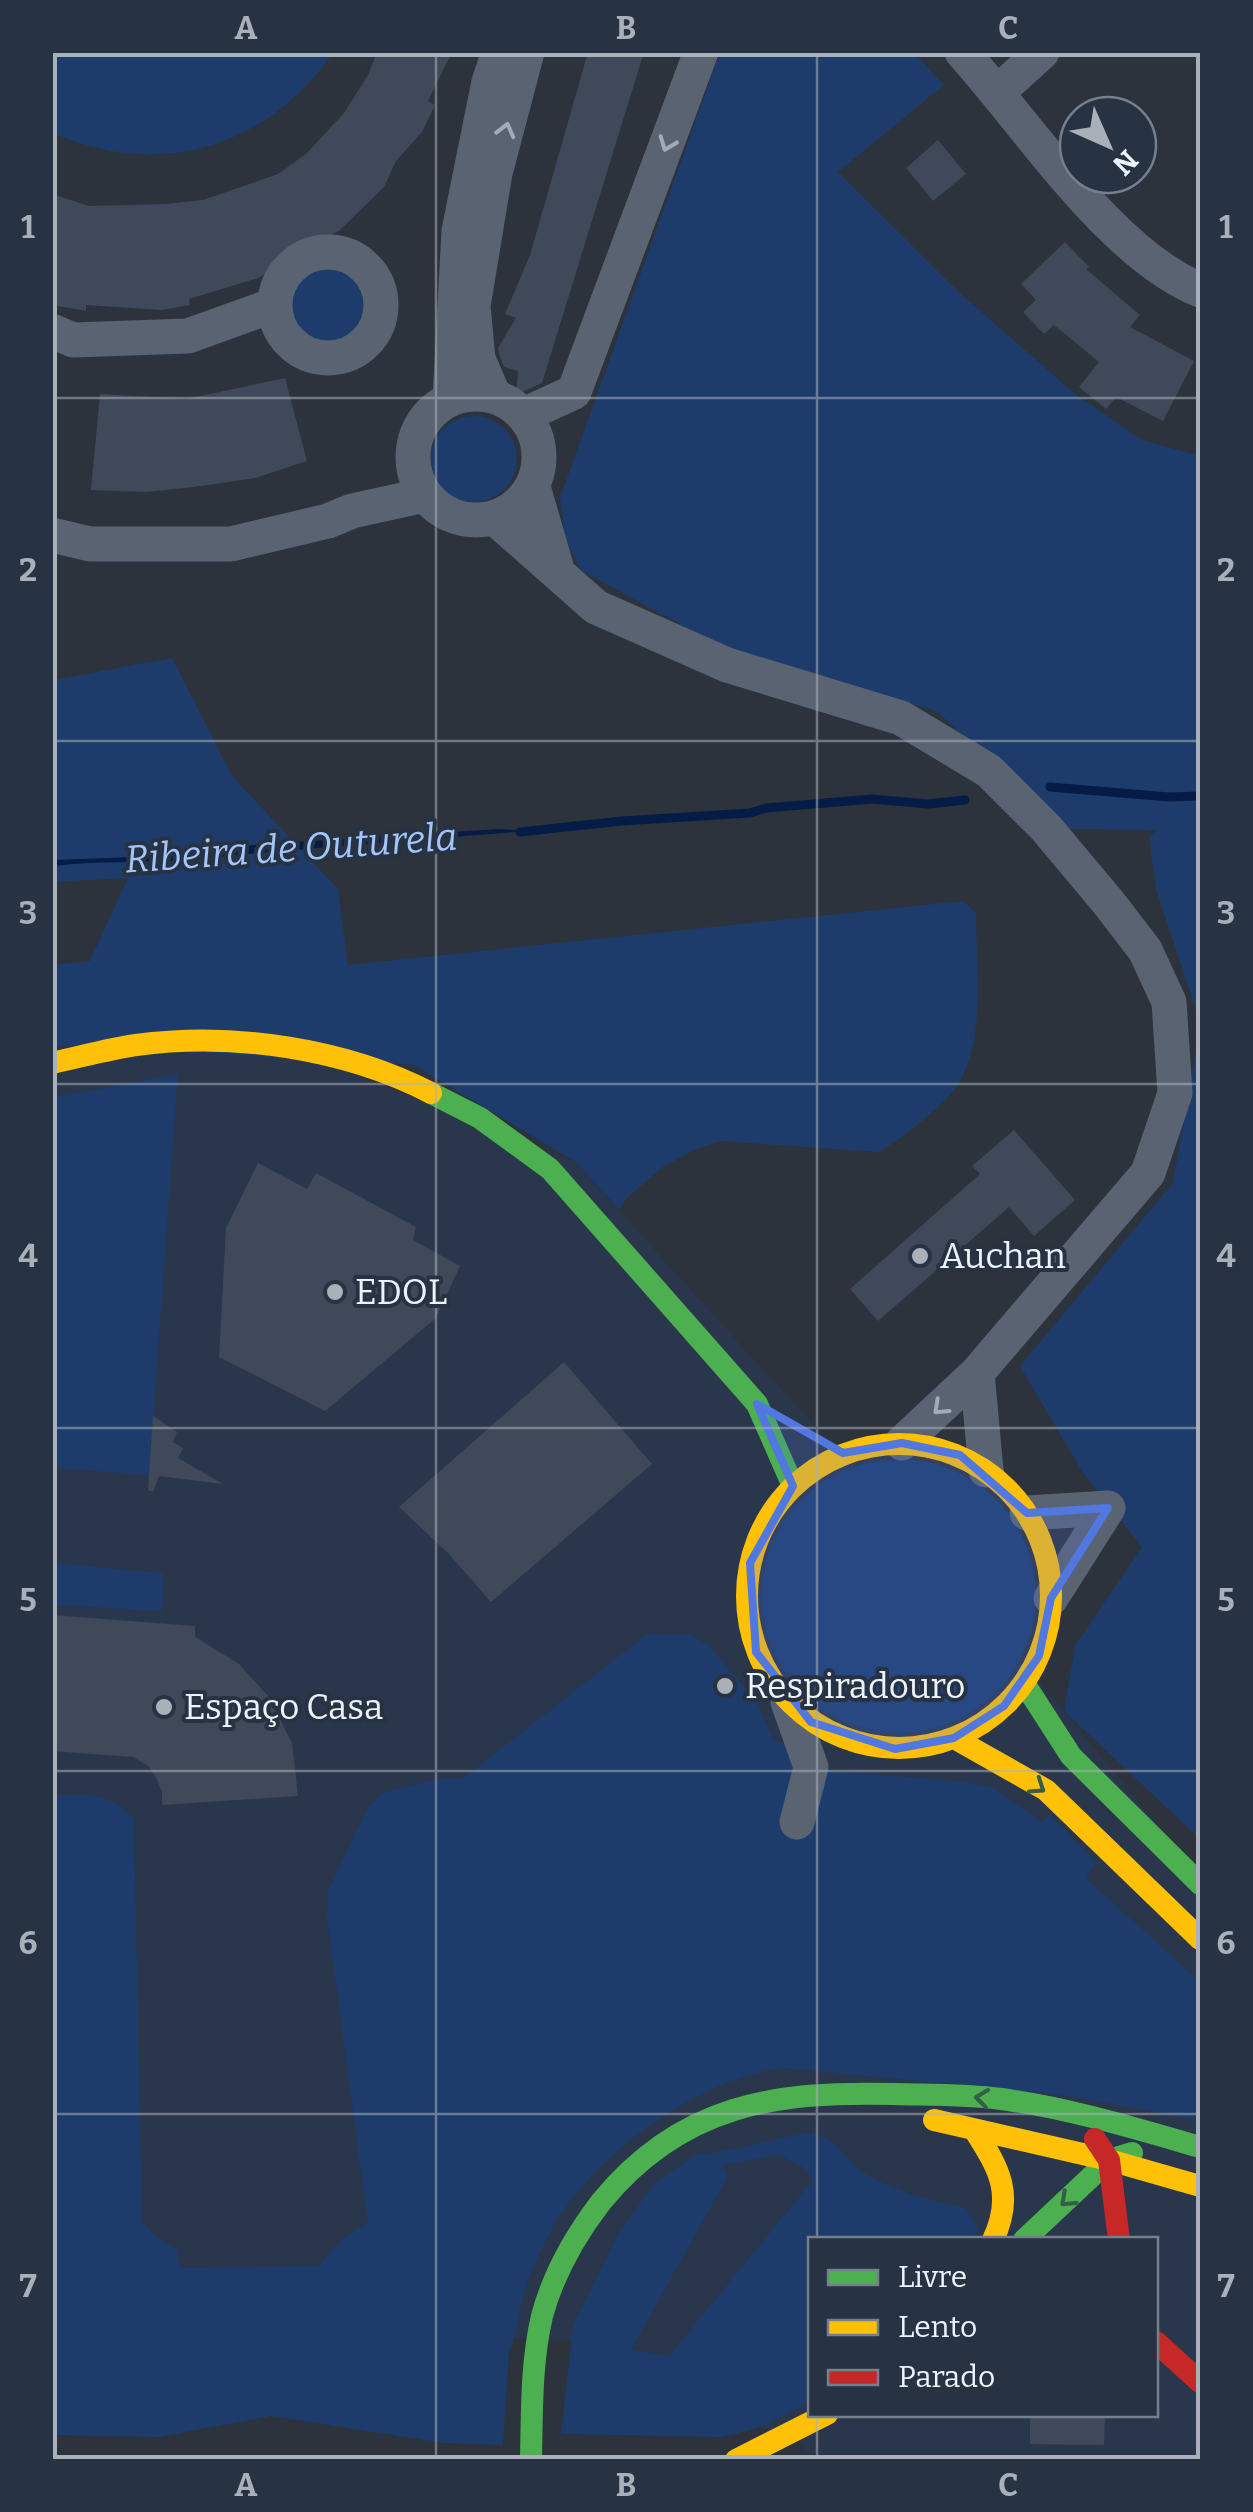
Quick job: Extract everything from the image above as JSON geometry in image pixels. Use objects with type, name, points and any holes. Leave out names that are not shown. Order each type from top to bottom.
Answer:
[{"type":"street","points":[[450,399],[459,232],[499,52]]},
{"type":"street","points":[[494,396],[478,359],[473,306],[495,172],[527,52]]},
{"type":"street","points":[[524,415],[574,392],[701,52]]},
{"type":"street","points":[[962,52],[1111,228],[1184,284],[1200,290]]},
{"type":"street","points":[[997,94],[1042,52]]},
{"type":"street","points":[[52,331],[73,340],[188,336],[274,305]]},
{"type":"street","points":[[352,511],[412,454],[425,419],[450,399],[472,394],[494,396],[524,415],[539,444],[540,466],[533,487],[514,508],[495,518],[462,520],[441,511],[425,495],[415,477],[412,454]]},
{"type":"street","points":[[533,487],[558,574]]},
{"type":"street","points":[[52,535],[90,544],[231,544],[425,495]]},
{"type":"street","points":[[495,518],[596,606],[727,665],[902,718],[989,771],[1046,828],[1144,950],[1169,1002],[1175,1093],[1148,1173],[978,1373],[902,1443]]},
{"type":"street","points":[[52,1063],[136,1045],[220,1041],[314,1052],[429,1090],[480,1118],[550,1169],[757,1404],[793,1486]]},
{"type":"street","points":[[978,1373],[986,1470]]},
{"type":"street","points":[[757,1404],[792,1424]]},
{"type":"street","points":[[902,1443],[960,1455],[1009,1490],[1028,1513],[1041,1540],[1052,1598],[1039,1656],[1024,1683],[1004,1706],[954,1738],[910,1748],[866,1745],[837,1736],[811,1722],[788,1702],[756,1652],[748,1623],[746,1593],[759,1534],[773,1508],[793,1486],[834,1449],[902,1443]]},
{"type":"street","points":[[1028,1513],[1108,1508],[1052,1598]]},
{"type":"street","points":[[1024,1683],[1070,1756],[1200,1884]]},
{"type":"street","points":[[788,1702],[812,1767],[796,1822]]},
{"type":"street","points":[[954,1738],[1046,1790],[1200,1939]]},
{"type":"street","points":[[829,2093],[1109,2160],[1187,2188]]},
{"type":"street","points":[[531,2460],[538,2339],[548,2296],[564,2257],[598,2201],[619,2179],[667,2142],[718,2115],[776,2098],[829,2093],[972,2096],[1079,2113],[1200,2148]]},
{"type":"street","points":[[1079,2113],[1109,2160],[1119,2237]]},
{"type":"street","points":[[976,2130],[1001,2172],[1004,2219],[995,2237]]},
{"type":"street","points":[[1027,2237],[1109,2160],[1146,2149],[1200,2148]]},
{"type":"street","points":[[1158,2344],[1200,2382]]},
{"type":"street","points":[[736,2460],[822,2417]]},
{"type":"highlighted area","points":[[757,1404],[843,1453],[902,1443],[960,1455],[1027,1513],[1108,1508],[1051,1598],[1039,1656],[1004,1706],[954,1738],[895,1749],[811,1722],[756,1652],[750,1563],[793,1486]]},
{"type":"shaded area","points":[[52,53],[333,53],[306,86],[276,112],[243,132],[208,146],[171,153],[132,154],[93,147],[53,133]]},
{"type":"shaded area","points":[[720,53],[914,53],[944,85],[838,172],[960,293],[1075,394],[1142,440],[1200,456],[1200,1021],[1156,889],[1149,838],[1157,830],[1070,829],[936,711],[713,646],[582,571],[565,539],[560,498]]},
{"type":"shaded area","points":[[328,264],[343,267],[356,276],[365,289],[365,319],[356,332],[343,341],[328,344],[313,341],[300,332],[291,319],[288,304],[291,289],[300,276],[313,267]]},
{"type":"shaded area","points":[[474,416],[491,419],[505,428],[514,442],[514,476],[505,490],[491,499],[474,502],[457,499],[443,490],[434,476],[431,459],[434,442],[443,428],[457,419]]},
{"type":"shaded area","points":[[172,658],[232,776],[338,889],[348,965],[963,901],[976,913],[978,999],[973,1042],[960,1081],[935,1110],[879,1152],[720,1141],[661,1168],[625,1200],[620,1210],[574,1161],[414,1065],[53,1045],[53,965],[90,961],[128,878],[53,882],[53,680]]},
{"type":"shaded area","points":[[219,1021],[574,1161],[844,1454],[1200,1877],[1200,2459],[832,2460],[820,2454],[798,2453],[804,2447],[569,2340],[147,2343],[128,1829],[53,1818],[53,1045]]},
{"type":"shaded area","points":[[1200,1029],[1200,1839],[1064,1711],[1075,1646],[1142,1547],[1083,1473],[1020,1366],[1173,1183]]},
{"type":"shaded area","points":[[178,1074],[149,1475],[53,1468],[52,1098]]},
{"type":"shaded area","points":[[899,1459],[926,1461],[952,1469],[996,1499],[1026,1543],[1034,1569],[1034,1623],[1026,1649],[996,1693],[952,1723],[926,1731],[899,1733],[872,1731],[846,1723],[802,1693],[772,1649],[764,1623],[762,1596],[764,1569],[772,1543],[802,1499],[846,1469],[872,1461]]},
{"type":"shaded area","points":[[52,1563],[163,1573],[162,1611],[53,1605]]},
{"type":"shaded area","points":[[647,1634],[691,1634],[710,1647],[757,1702],[773,1739],[831,1771],[992,1787],[1042,1822],[1050,1815],[1096,1862],[1086,1878],[1200,1982],[1200,2121],[1072,2096],[785,2068],[751,2075],[715,2088],[646,2128],[614,2154],[562,2213],[524,2293],[509,2352],[503,2445],[444,2443],[271,2416],[159,2437],[53,2435],[52,1795],[97,1797],[117,1804],[134,1819],[142,2221],[157,2238],[177,2250],[180,2268],[318,2266],[344,2237],[368,2223],[327,1917],[328,1891],[369,1806],[383,1793],[442,1778],[464,1778]]},
{"type":"shaded area","points":[[809,2132],[829,2140],[877,2180],[914,2195],[965,2208],[979,2229],[973,2237],[808,2237],[808,2403],[764,2426],[723,2437],[561,2434],[573,2326],[619,2233],[653,2185],[696,2154]],"holes":[[[780,2155],[804,2168],[813,2180],[669,2356],[631,2350],[728,2176],[722,2165]]]},
{"type":"water","name":"Ribeira de Outurela","points":[[499,829],[529,831],[181,860],[53,866],[53,860],[185,855],[236,846]]},
{"type":"building","points":[[377,52],[452,52],[428,101],[435,105],[422,132],[396,161],[384,187],[340,230],[258,278],[189,299],[190,305],[162,310],[86,305],[86,311],[52,305],[52,194],[89,206],[166,204],[203,200],[278,174],[307,153],[344,113],[368,75]]},
{"type":"building","points":[[588,52],[644,52],[542,383],[516,395],[518,371],[504,367],[498,348],[516,318],[505,314],[530,255]]},
{"type":"building","points":[[938,140],[966,174],[933,201],[906,168]]},
{"type":"building","points":[[1065,242],[1089,267],[1086,269],[1140,315],[1130,327],[1194,361],[1163,421],[1116,397],[1106,409],[1079,387],[1099,362],[1054,325],[1044,334],[1023,312],[1036,300],[1021,284]]},
{"type":"building","points":[[285,378],[307,461],[255,478],[194,487],[146,492],[91,490],[100,394],[186,399]]},
{"type":"building","points":[[1014,1130],[1075,1200],[1034,1236],[1009,1207],[878,1321],[850,1289],[980,1174],[972,1166]]},
{"type":"building","name":"EDOL","points":[[258,1163],[307,1189],[316,1173],[416,1227],[413,1240],[460,1266],[436,1318],[325,1411],[219,1357],[226,1228]]},
{"type":"building","points":[[564,1362],[652,1464],[491,1602],[449,1554],[399,1507]]},
{"type":"building","points":[[153,1416],[177,1432],[173,1442],[183,1448],[178,1458],[223,1484],[159,1476],[153,1492],[148,1490]]},
{"type":"building","name":"Espaço Casa","points":[[52,1615],[195,1626],[195,1637],[239,1664],[268,1696],[292,1743],[298,1796],[162,1805],[156,1777],[148,1766],[133,1757],[52,1751]]},
{"type":"building","points":[[1030,2417],[1105,2417],[1104,2445],[1030,2444]]},
{"type":"waterway","points":[[1050,787],[1200,796]]},
{"type":"waterway","points":[[520,832],[872,799],[928,804],[965,800]]},
{"type":"traffic: fast","points":[[431,1093],[480,1118],[550,1169],[757,1404],[793,1486]]},
{"type":"traffic: fast","points":[[1024,1683],[1071,1756],[1200,1884]]},
{"type":"traffic: fast","points":[[531,2460],[536,2352],[542,2316],[559,2271],[591,2215],[632,2169],[664,2143],[698,2124],[733,2110],[810,2096],[961,2095],[1051,2108],[1200,2147]]},
{"type":"traffic: fast","points":[[1027,2237],[1109,2160],[1132,2153]]},
{"type":"traffic: slow","points":[[52,1063],[173,1041],[249,1043],[287,1047],[362,1065],[431,1093]]},
{"type":"traffic: slow","points":[[899,1444],[957,1455],[984,1469],[1007,1488],[1026,1511],[1040,1538],[1051,1596],[1040,1654],[1026,1681],[1007,1704],[984,1723],[957,1737],[899,1748],[841,1737],[814,1723],[791,1704],[772,1681],[758,1654],[747,1596],[758,1538],[772,1511],[791,1488],[814,1469],[841,1455],[899,1444]]},
{"type":"traffic: slow","points":[[954,1738],[1046,1790],[1200,1939]]},
{"type":"traffic: slow","points":[[934,2120],[1109,2160],[1200,2186]]},
{"type":"traffic: slow","points":[[975,2131],[1001,2183],[1003,2209],[994,2237]]},
{"type":"traffic: slow","points":[[736,2460],[821,2417]]},
{"type":"traffic: jam","points":[[1095,2139],[1109,2160],[1119,2237]]},
{"type":"traffic: jam","points":[[1158,2344],[1200,2382]]},
{"type":"place","name":"Auchan","points":[[920,1256]]},
{"type":"place","name":"EDOL","points":[[335,1292]]},
{"type":"place","name":"Respiradouro","points":[[725,1686]]},
{"type":"place","name":"Espaço Casa","points":[[164,1707]]}]
